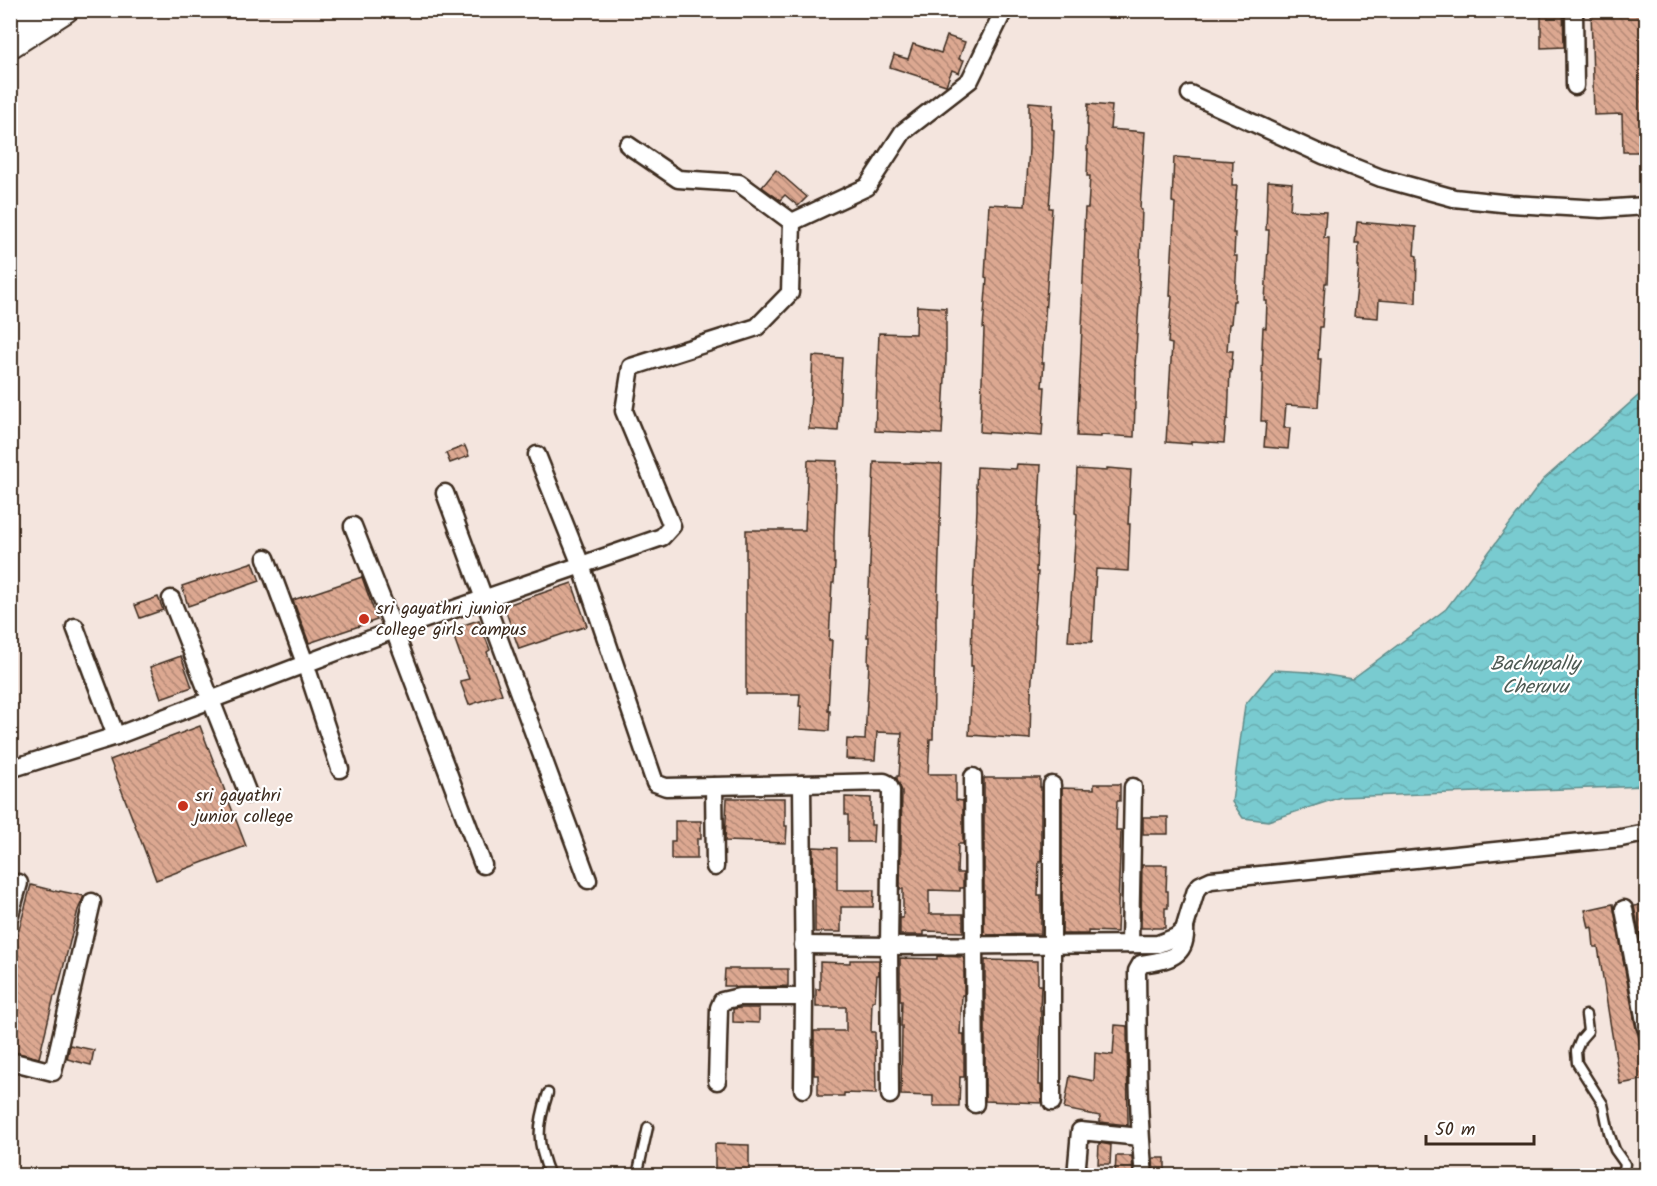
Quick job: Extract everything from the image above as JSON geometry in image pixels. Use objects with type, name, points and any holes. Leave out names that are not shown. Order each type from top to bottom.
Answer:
[{"type":"street","points":[[10,25],[33,10]]},
{"type":"street","points":[[10,46],[66,10]]},
{"type":"street","points":[[792,222],[867,187],[903,132],[970,80],[1004,10]]},
{"type":"street","points":[[1575,10],[1575,86]]},
{"type":"street","points":[[1190,94],[1323,155],[1381,178],[1454,198],[1601,209],[1647,206]]},
{"type":"street","points":[[628,145],[678,179],[739,183],[792,222]]},
{"type":"street","points":[[10,769],[116,735],[394,630],[662,537],[672,526],[624,411],[631,367],[757,327],[790,293],[792,222]]},
{"type":"street","points":[[537,455],[581,565],[655,783],[666,787],[884,782],[888,784],[891,791],[890,1095]]},
{"type":"street","points":[[445,493],[588,880]]},
{"type":"street","points":[[353,526],[483,865]]},
{"type":"street","points":[[266,558],[305,663],[340,769]]},
{"type":"street","points":[[171,599],[248,794]]},
{"type":"street","points":[[75,627],[116,735]]},
{"type":"street","points":[[972,777],[975,1104]]},
{"type":"street","points":[[802,784],[803,1089]]},
{"type":"street","points":[[1052,784],[1052,1102]]},
{"type":"street","points":[[714,786],[715,867]]},
{"type":"street","points":[[1130,945],[1133,787]]},
{"type":"street","points":[[1144,1176],[1140,1137],[1137,971],[1141,964],[1168,960],[1179,951],[1186,939],[1185,928],[1196,890],[1200,885],[1211,880],[1621,838],[1647,833]]},
{"type":"street","points":[[10,914],[19,883]]},
{"type":"street","points":[[10,1061],[53,1072],[92,902]]},
{"type":"street","points":[[1624,909],[1647,1027]]},
{"type":"street","points":[[803,945],[1158,945],[1176,937],[1185,928]]},
{"type":"street","points":[[717,1081],[719,1008],[722,1001],[739,996],[804,997]]},
{"type":"street","points":[[1076,1176],[1080,1131],[1140,1137]]},
{"type":"lane","points":[[1587,1015],[1588,1031],[1581,1039],[1576,1051],[1577,1063],[1603,1104],[1609,1132],[1625,1164],[1623,1176]]},
{"type":"lane","points":[[548,1093],[541,1114],[539,1140],[550,1176]]},
{"type":"lane","points":[[637,1176],[648,1127]]},
{"type":"water","name":"Bachupally Cheruvu","points":[[1646,389],[1646,786],[1341,797],[1268,821],[1243,818],[1232,802],[1245,705],[1274,670],[1308,672],[1352,679],[1446,609],[1543,480]]},
{"type":"building","points":[[1541,10],[1563,10],[1564,47],[1541,48]]},
{"type":"building","points":[[1591,10],[1642,10],[1647,152],[1623,152],[1622,114],[1594,115]]},
{"type":"building","points":[[947,36],[965,42],[959,59],[964,60],[959,73],[952,70],[946,85],[890,67],[894,55],[908,59],[913,44],[941,53]]},
{"type":"building","points":[[1029,102],[1053,104],[1052,129],[1054,130],[1049,208],[1052,208],[1042,363],[1044,363],[1042,387],[1045,387],[1042,436],[980,432],[989,204],[1025,206],[1029,149]]},
{"type":"building","points":[[1088,104],[1112,106],[1110,129],[1145,132],[1140,209],[1142,210],[1140,287],[1135,366],[1134,437],[1077,436],[1085,208],[1088,208],[1090,176],[1087,176]]},
{"type":"building","points":[[1174,157],[1233,161],[1232,185],[1237,185],[1233,233],[1235,233],[1234,256],[1237,256],[1235,301],[1233,301],[1231,324],[1229,324],[1227,351],[1233,351],[1224,443],[1166,442],[1172,344],[1168,343],[1175,203],[1172,202]]},
{"type":"building","points":[[776,170],[807,197],[798,206],[785,195],[780,200],[762,187]]},
{"type":"building","points":[[1268,181],[1292,183],[1290,210],[1326,212],[1324,238],[1329,238],[1327,283],[1325,283],[1322,327],[1320,327],[1318,407],[1286,405],[1284,428],[1290,428],[1288,449],[1264,447],[1266,421],[1261,421],[1263,327],[1266,328],[1267,301],[1265,301],[1269,230],[1266,230]]},
{"type":"building","points":[[1357,222],[1416,227],[1414,255],[1417,256],[1416,303],[1379,300],[1378,318],[1354,316],[1359,267],[1359,243],[1355,243]]},
{"type":"building","points":[[917,306],[946,308],[942,434],[875,431],[879,333],[916,334]]},
{"type":"building","points":[[813,356],[842,358],[838,431],[809,429]]},
{"type":"building","points":[[465,446],[469,456],[450,463],[446,453]]},
{"type":"building","points":[[808,460],[837,461],[835,563],[829,640],[832,640],[829,731],[800,729],[800,694],[746,694],[746,530],[805,530]]},
{"type":"building","points":[[874,462],[942,464],[933,739],[930,739],[928,774],[956,774],[956,800],[963,801],[963,844],[958,844],[957,873],[963,873],[963,888],[960,888],[960,891],[929,890],[929,914],[963,914],[963,932],[924,931],[924,935],[900,935],[900,918],[903,918],[903,889],[900,889],[902,791],[897,776],[899,776],[902,733],[877,732],[875,760],[846,759],[847,739],[865,740]]},
{"type":"building","points":[[1017,464],[1041,465],[1030,739],[969,735],[973,666],[971,666],[972,616],[977,467],[1016,469]]},
{"type":"building","points":[[1107,468],[1131,470],[1128,571],[1096,569],[1092,642],[1068,641],[1077,514],[1075,513],[1077,469],[1107,471]]},
{"type":"building","points":[[253,562],[260,581],[188,606],[182,586]]},
{"type":"building","points":[[362,577],[377,620],[309,643],[293,600]]},
{"type":"building","points":[[572,583],[587,626],[519,649],[504,606]]},
{"type":"building","points":[[158,597],[163,610],[140,618],[135,605]]},
{"type":"building","points":[[479,620],[490,650],[487,652],[502,694],[469,705],[460,681],[469,679],[451,629]]},
{"type":"building","points":[[181,656],[192,687],[161,698],[150,667]]},
{"type":"building","points":[[200,726],[246,846],[156,880],[110,760]]},
{"type":"building","points":[[984,778],[1040,778],[1041,861],[1039,861],[1038,895],[1041,895],[1041,934],[984,935]]},
{"type":"building","points":[[1094,784],[1120,784],[1116,830],[1121,830],[1117,932],[1088,931],[1088,934],[1062,934],[1062,788],[1094,789]]},
{"type":"building","points":[[845,797],[871,798],[873,842],[848,842]]},
{"type":"building","points":[[727,798],[785,798],[786,843],[725,841]]},
{"type":"building","points":[[1143,817],[1168,817],[1168,834],[1143,834]]},
{"type":"building","points":[[675,821],[701,821],[701,839],[697,839],[697,859],[671,859],[671,841],[675,841]]},
{"type":"building","points":[[813,847],[837,848],[837,890],[874,890],[873,907],[841,907],[841,932],[815,932]]},
{"type":"building","points":[[1142,865],[1167,865],[1168,908],[1165,908],[1165,928],[1141,928]]},
{"type":"building","points":[[31,885],[84,896],[78,910],[56,996],[54,996],[39,1058],[10,1051],[10,963]]},
{"type":"building","points":[[1613,904],[1647,1079],[1620,1084],[1598,947],[1594,947],[1592,927],[1589,928],[1585,910]]},
{"type":"building","points":[[1647,904],[1647,972],[1634,906]]},
{"type":"building","points":[[937,956],[963,957],[964,960],[964,995],[962,995],[960,1034],[964,1034],[964,1077],[960,1077],[959,1106],[933,1106],[933,1096],[901,1095],[900,958],[937,959]]},
{"type":"building","points":[[850,960],[879,960],[875,1001],[872,1001],[871,1032],[875,1032],[876,1094],[844,1093],[844,1096],[818,1096],[818,1075],[814,1075],[814,1031],[846,1031],[846,1007],[816,1007],[816,989],[820,989],[820,962],[850,963]]},
{"type":"building","points":[[985,960],[1038,961],[1038,985],[1041,985],[1039,1085],[1041,1085],[1042,1103],[985,1101]]},
{"type":"building","points":[[725,969],[788,969],[788,986],[734,988],[734,986],[724,986]]},
{"type":"building","points":[[759,1008],[759,1023],[733,1022],[733,1009]]},
{"type":"building","points":[[1115,1025],[1127,1026],[1128,1125],[1100,1122],[1100,1116],[1064,1109],[1070,1076],[1094,1081],[1095,1053],[1113,1055]]},
{"type":"building","points":[[70,1045],[94,1050],[91,1065],[67,1059]]},
{"type":"building","points":[[1099,1143],[1111,1145],[1110,1164],[1098,1164]]},
{"type":"building","points":[[715,1144],[749,1145],[749,1176],[715,1176]]},
{"type":"building","points":[[1116,1156],[1132,1156],[1133,1176],[1115,1176]]},
{"type":"building","points":[[1153,1158],[1165,1158],[1165,1176],[1154,1176]]},
{"type":"place","name":"sri gayathri junior college girls campus","points":[[364,619]]},
{"type":"place","name":"sri gayathri junior college","points":[[183,806]]}]
